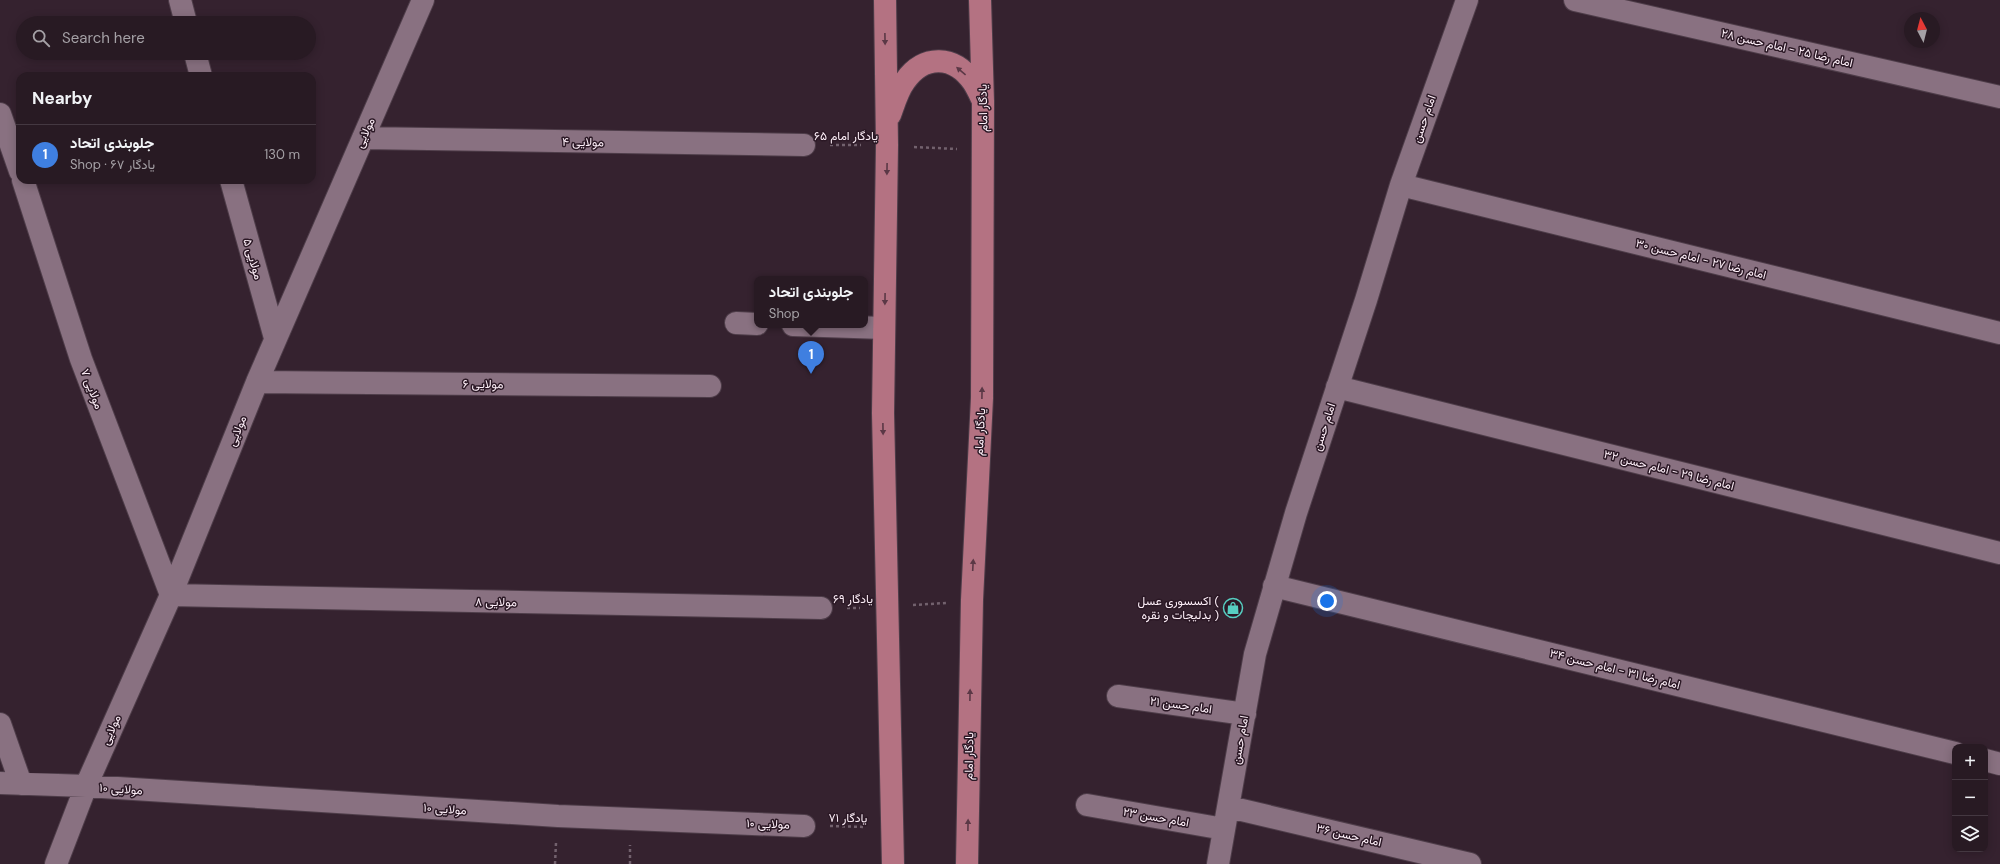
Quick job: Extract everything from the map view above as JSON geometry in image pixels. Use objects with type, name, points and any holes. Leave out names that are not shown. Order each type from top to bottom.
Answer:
[{"type":"main road","points":[[885,0],[887,135],[883,413],[886,608],[893,864]]},
{"type":"main road","name":"یادگار امام","points":[[967,864],[972,600],[982,398],[983,102],[980,0]]},
{"type":"main road","points":[[887,135],[904,82],[916,69],[929,61],[947,61],[960,69],[972,82],[983,102]]},
{"type":"street","points":[[180,0],[184,16]]},
{"type":"street","name":"مولایی","points":[[56,864],[86,786],[171,595],[257,382],[423,0]]},
{"type":"street","name":"امام حسن","points":[[1218,864],[1245,714],[1254,654],[1296,513],[1401,185],[1466,0]]},
{"type":"street","name":"امام رضا ۲۵ - امام حسن ۲۸","points":[[1575,0],[2000,97]]},
{"type":"street","points":[[196,60],[200,72]]},
{"type":"street","name":"مولایی ۷","points":[[0,114],[16,157]]},
{"type":"street","name":"مولایی ۴","points":[[363,138],[804,146]]},
{"type":"street","name":"مولایی ۷","points":[[25,184],[81,359],[171,595]]},
{"type":"street","name":"مولایی ۵","points":[[232,184],[276,338]]},
{"type":"street","name":"امام رضا ۲۷ - امام حسن ۳۰","points":[[1401,185],[2000,333]]},
{"type":"street","points":[[736,323],[754,324]]},
{"type":"street","points":[[868,327],[884,328]]},
{"type":"street","name":"مولایی ۶","points":[[257,382],[710,386]]},
{"type":"street","name":"امام رضا ۲۹ - امام حسن ۳۲","points":[[1337,387],[2000,552]]},
{"type":"street","name":"امام رضا ۳۱ - امام حسن ۳۴","points":[[1274,586],[1952,752]]},
{"type":"street","name":"مولایی ۸","points":[[171,595],[821,608]]},
{"type":"street","name":"امام حسن ۲۱","points":[[1118,696],[1245,714]]},
{"type":"street","points":[[0,724],[21,784]]},
{"type":"street","points":[[1988,761],[2000,764]]},
{"type":"street","name":"مولایی ۱۰","points":[[0,783],[86,786],[558,816],[804,826]]},
{"type":"street","name":"امام حسن ۲۳","points":[[1088,805],[1224,829]]},
{"type":"street","name":"امام حسن ۳۶","points":[[1229,807],[1470,864]]},
{"type":"path","name":"یادگار امام ۶۵","points":[[804,146],[887,135],[983,151]]},
{"type":"path","name":"یادگار ۶۹","points":[[821,608],[886,608],[972,600]]},
{"type":"path","name":"یادگار ۷۱","points":[[804,826],[892,828]]},
{"type":"place","name":"جلوبندی اتحاد","points":[[811,374]]},
{"type":"place","name":"اکسسوری عسل ( بدلیجات و نقره )","points":[[1233,608]]}]
